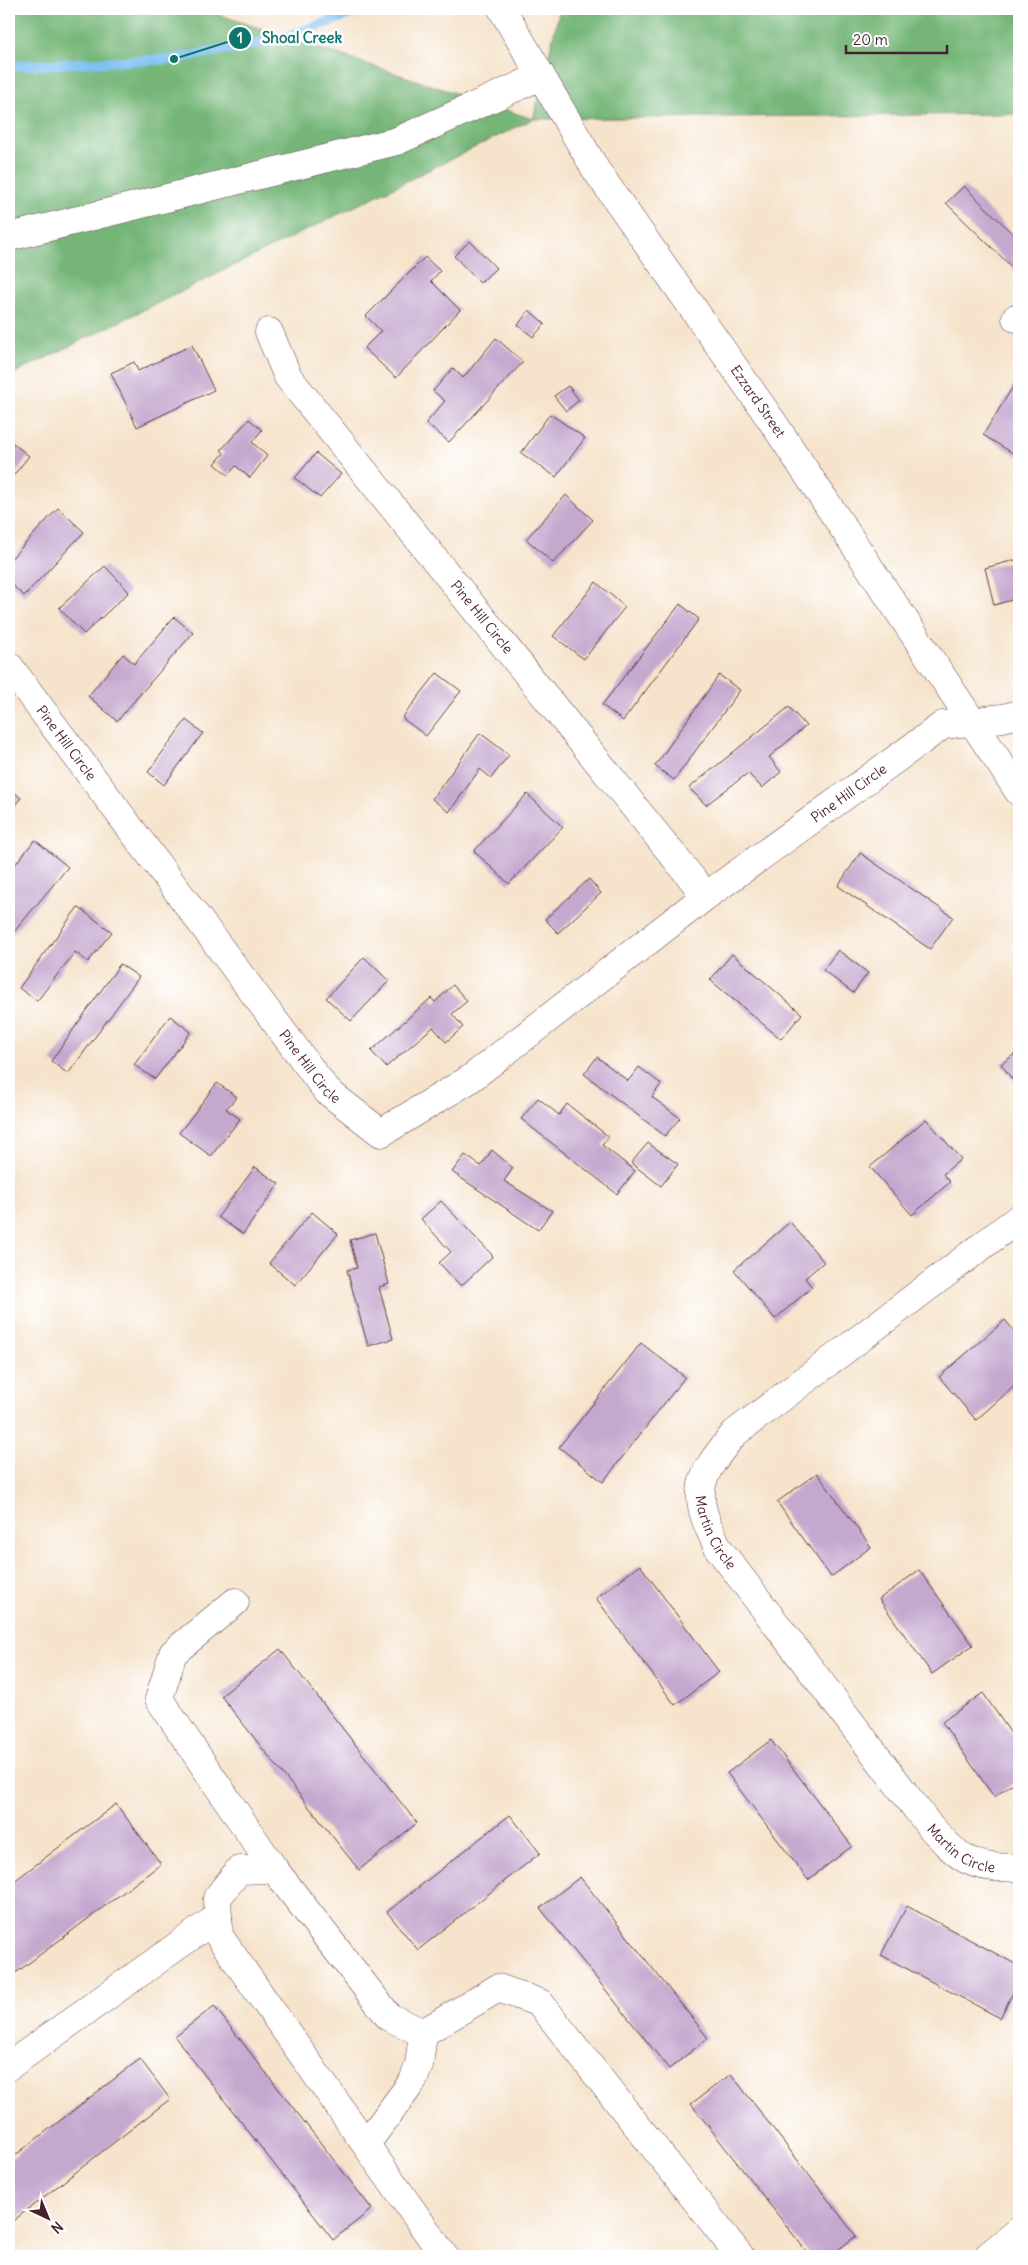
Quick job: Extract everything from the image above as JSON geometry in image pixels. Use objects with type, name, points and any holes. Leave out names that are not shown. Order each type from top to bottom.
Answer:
[{"type":"street","name":"Ezzard Street","points":[[502,9],[596,170],[772,421],[1019,792]]},
{"type":"street","points":[[9,237],[397,141],[541,76]]},
{"type":"street","name":"Pine Hill Circle","points":[[269,332],[288,377],[706,896]]},
{"type":"street","name":"Pine Hill Circle","points":[[9,666],[327,1091],[381,1134],[470,1079],[706,896],[943,725],[972,720],[1003,718],[1019,714]]},
{"type":"street","name":"Martin Circle","points":[[1019,1218],[734,1432],[712,1460],[699,1492],[705,1521],[719,1549],[928,1824],[954,1852],[980,1867],[1019,1867]]},
{"type":"street","points":[[235,1602],[173,1653],[159,1699],[274,1869],[389,2017],[423,2033]]},
{"type":"street","points":[[274,1869],[239,1870],[217,1898],[219,1936],[444,2256]]},
{"type":"street","points":[[9,2066],[218,1917]]},
{"type":"street","points":[[423,2033],[498,1988],[540,2003],[740,2256]]},
{"type":"street","points":[[366,2144],[413,2081],[420,2065],[423,2033]]},
{"type":"street","points":[[989,2255],[1019,2232]]},
{"type":"green space","points":[[9,9],[202,9],[533,119],[9,376]]},
{"type":"green space","points":[[560,9],[1019,9],[1019,114],[533,119]]},
{"type":"building","points":[[964,186],[1019,240],[1019,274],[946,203]]},
{"type":"building","points":[[470,241],[496,268],[480,283],[454,256]]},
{"type":"building","points":[[425,257],[440,271],[431,281],[460,310],[396,378],[364,348],[381,331],[366,316]]},
{"type":"building","points":[[529,310],[545,324],[533,337],[518,325]]},
{"type":"building","points":[[496,338],[523,362],[449,442],[426,423],[445,401],[433,391],[453,368],[463,378]]},
{"type":"building","points":[[192,345],[214,390],[137,427],[111,373],[134,362],[138,371]]},
{"type":"building","points":[[1019,377],[1019,457],[983,435]]},
{"type":"building","points":[[568,386],[579,400],[566,411],[554,396]]},
{"type":"building","points":[[550,414],[585,438],[556,477],[521,453]]},
{"type":"building","points":[[249,419],[262,430],[252,442],[267,456],[250,478],[236,466],[228,475],[215,464],[224,453],[221,450]]},
{"type":"building","points":[[9,440],[29,456],[9,481]]},
{"type":"building","points":[[316,453],[341,474],[320,498],[295,478]]},
{"type":"building","points":[[566,495],[593,520],[553,563],[526,539]]},
{"type":"building","points":[[58,508],[84,532],[24,596],[9,582],[9,561]]},
{"type":"building","points":[[1019,559],[1019,598],[994,605],[985,568]]},
{"type":"building","points":[[105,566],[129,592],[84,634],[59,608]]},
{"type":"building","points":[[596,582],[625,607],[584,659],[553,636]]},
{"type":"building","points":[[680,604],[699,619],[623,721],[602,705]]},
{"type":"building","points":[[174,617],[193,633],[117,721],[88,696],[123,654],[134,664]]},
{"type":"building","points":[[437,673],[461,691],[426,736],[402,718]]},
{"type":"building","points":[[719,675],[740,690],[674,780],[655,766]]},
{"type":"building","points":[[789,707],[806,726],[769,757],[781,772],[762,788],[748,773],[706,805],[689,788]]},
{"type":"building","points":[[186,720],[203,733],[164,785],[148,772]]},
{"type":"building","points":[[480,733],[509,755],[491,778],[480,769],[449,812],[432,799]]},
{"type":"building","points":[[9,788],[21,798],[9,812]]},
{"type":"building","points":[[527,794],[563,827],[509,884],[474,851]]},
{"type":"building","points":[[35,840],[68,867],[9,938],[9,872]]},
{"type":"building","points":[[860,853],[953,917],[930,949],[838,886]]},
{"type":"building","points":[[589,879],[601,893],[558,933],[545,919]]},
{"type":"building","points":[[78,907],[112,932],[88,962],[75,952],[37,1001],[19,988]]},
{"type":"building","points":[[838,950],[868,973],[853,993],[823,970]]},
{"type":"building","points":[[732,954],[802,1014],[781,1039],[710,980]]},
{"type":"building","points":[[364,957],[389,981],[351,1021],[326,998]]},
{"type":"building","points":[[120,964],[139,977],[68,1074],[51,1061]]},
{"type":"building","points":[[453,985],[467,1001],[452,1014],[463,1027],[446,1042],[433,1027],[386,1067],[371,1051],[431,998],[435,1002]]},
{"type":"building","points":[[170,1016],[191,1032],[155,1079],[134,1065]]},
{"type":"building","points":[[1019,1051],[1019,1089],[1001,1064]]},
{"type":"building","points":[[597,1057],[628,1081],[639,1067],[661,1084],[652,1097],[680,1118],[665,1136],[584,1074]]},
{"type":"building","points":[[217,1083],[237,1097],[226,1109],[240,1119],[211,1156],[179,1133]]},
{"type":"building","points":[[538,1098],[559,1115],[567,1104],[609,1137],[602,1145],[635,1171],[617,1194],[521,1119]]},
{"type":"building","points":[[926,1119],[961,1159],[943,1174],[950,1182],[912,1215],[870,1167]]},
{"type":"building","points":[[648,1143],[678,1164],[661,1186],[631,1163]]},
{"type":"building","points":[[492,1150],[513,1168],[504,1181],[552,1211],[538,1230],[452,1172],[465,1155],[481,1166]]},
{"type":"building","points":[[255,1167],[279,1184],[243,1234],[218,1217]]},
{"type":"building","points":[[441,1201],[493,1256],[461,1286],[439,1263],[451,1252],[421,1219]]},
{"type":"building","points":[[312,1212],[338,1234],[295,1285],[269,1263]]},
{"type":"building","points":[[790,1222],[824,1262],[805,1278],[812,1287],[775,1319],[734,1270]]},
{"type":"building","points":[[375,1233],[389,1284],[379,1287],[393,1339],[368,1346],[347,1270],[357,1268],[350,1240]]},
{"type":"building","points":[[1005,1320],[1019,1337],[1019,1382],[976,1420],[939,1377]]},
{"type":"building","points":[[641,1343],[685,1377],[603,1482],[559,1447]]},
{"type":"building","points":[[817,1473],[871,1547],[831,1577],[777,1502]]},
{"type":"building","points":[[640,1565],[719,1672],[675,1705],[596,1598]]},
{"type":"building","points":[[919,1570],[973,1645],[932,1674],[879,1599]]},
{"type":"building","points":[[280,1649],[417,1823],[359,1870],[221,1696]]},
{"type":"building","points":[[983,1693],[1019,1745],[1019,1779],[994,1797],[942,1722]]},
{"type":"building","points":[[771,1740],[852,1846],[808,1880],[727,1773]]},
{"type":"building","points":[[116,1804],[161,1864],[9,1978],[9,1885]]},
{"type":"building","points":[[510,1815],[540,1853],[418,1950],[387,1912]]},
{"type":"building","points":[[580,1877],[708,2038],[669,2069],[540,1908]]},
{"type":"building","points":[[907,1906],[1019,1966],[1019,1981],[1000,2018],[881,1955]]},
{"type":"building","points":[[214,2006],[372,2209],[333,2240],[175,2037]]},
{"type":"building","points":[[140,2059],[170,2099],[9,2224],[9,2160]]},
{"type":"building","points":[[731,2074],[856,2236],[830,2256],[810,2256],[691,2104]]},
{"type":"waterway","points":[[9,66],[174,59],[280,39],[365,9]]},
{"type":"place","name":"Shoal Creek","points":[[174,59]]}]
